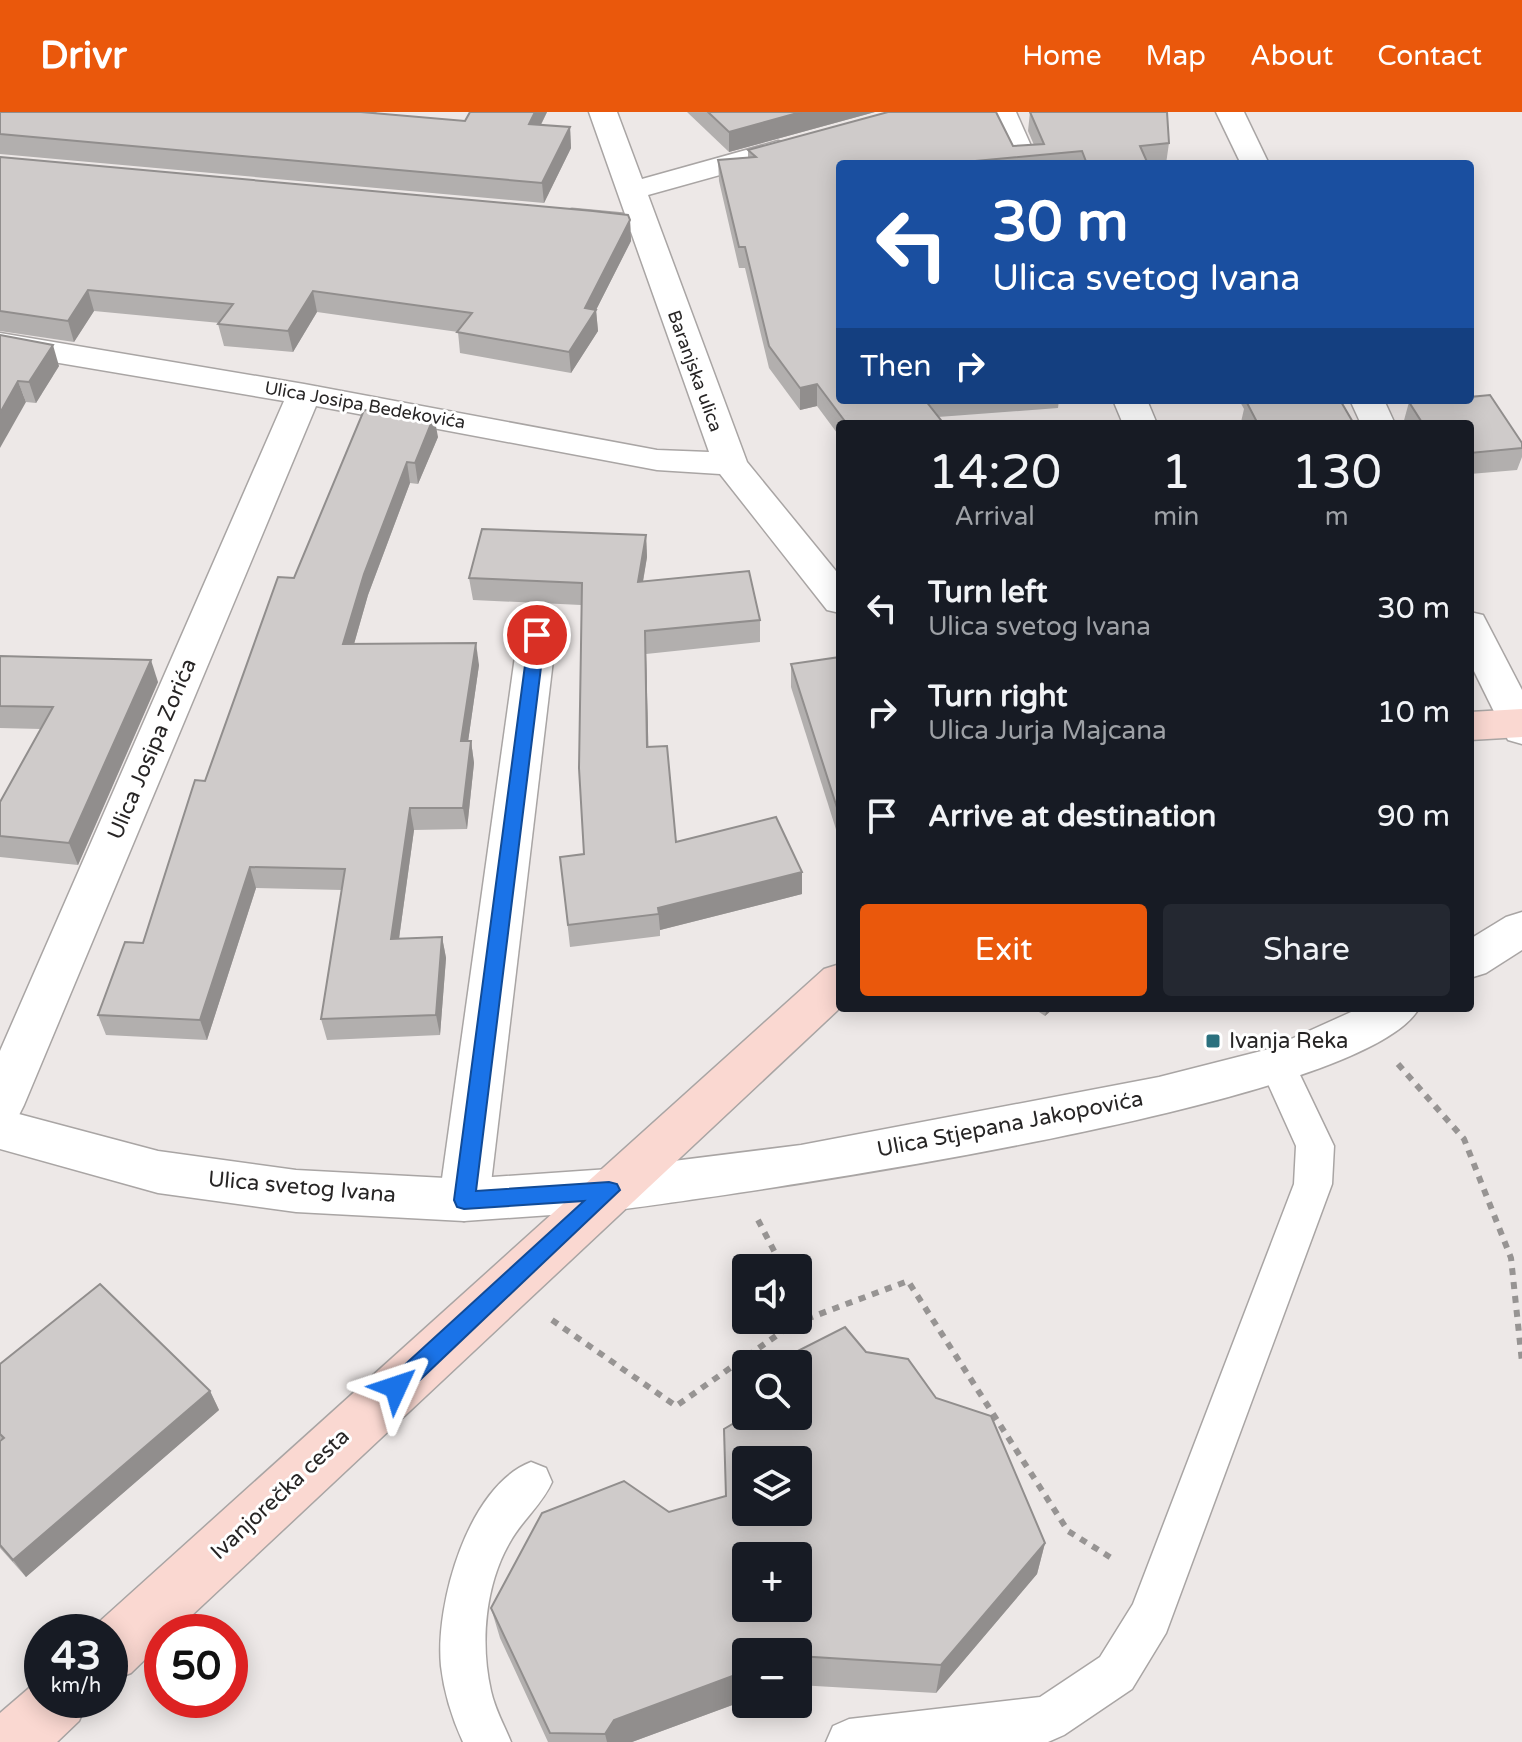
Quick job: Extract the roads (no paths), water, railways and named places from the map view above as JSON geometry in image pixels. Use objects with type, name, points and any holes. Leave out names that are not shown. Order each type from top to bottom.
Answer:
[{"type":"main road","points":[[1474,726],[1520,725]]},
{"type":"main road","name":"Ivanjorečka cesta","points":[[128,1635],[836,985]]},
{"type":"main road","points":[[13,1742],[39,1718]]},
{"type":"street","name":"Baranjska ulica","points":[[603,112],[730,464],[836,596]]},
{"type":"street","points":[[1002,112],[1023,160]]},
{"type":"street","points":[[1230,112],[1253,160]]},
{"type":"street","points":[[630,191],[799,144]]},
{"type":"street","points":[[546,215],[641,224]]},
{"type":"street","name":"Ulica Josipa Bedekovića","points":[[0,343],[304,394],[657,460],[730,464]]},
{"type":"street","name":"Ulica Josipa Zorića","points":[[0,1105],[304,394]]},
{"type":"street","points":[[1474,632],[1520,725]]},
{"type":"street","points":[[464,1200],[537,635]]},
{"type":"street","points":[[1474,959],[1522,929]]},
{"type":"street","name":"Ulica Stjepana Jakopovića","points":[[609,1190],[801,1165],[1159,1096],[1278,1066],[1381,1018]]},
{"type":"street","name":"Ulica svetog Ivana","points":[[0,1129],[158,1172],[296,1191],[464,1200],[609,1190]]},
{"type":"lane","points":[[849,1742],[1048,1719],[1116,1673],[1150,1617],[1313,1184],[1315,1146],[1278,1066]]},
{"type":"lane","points":[[488,1742],[476,1723],[464,1673],[463,1635],[469,1593],[494,1529],[531,1482]]},
{"type":"place","name":"Ivanja Reka","points":[[1213,1041]]}]
